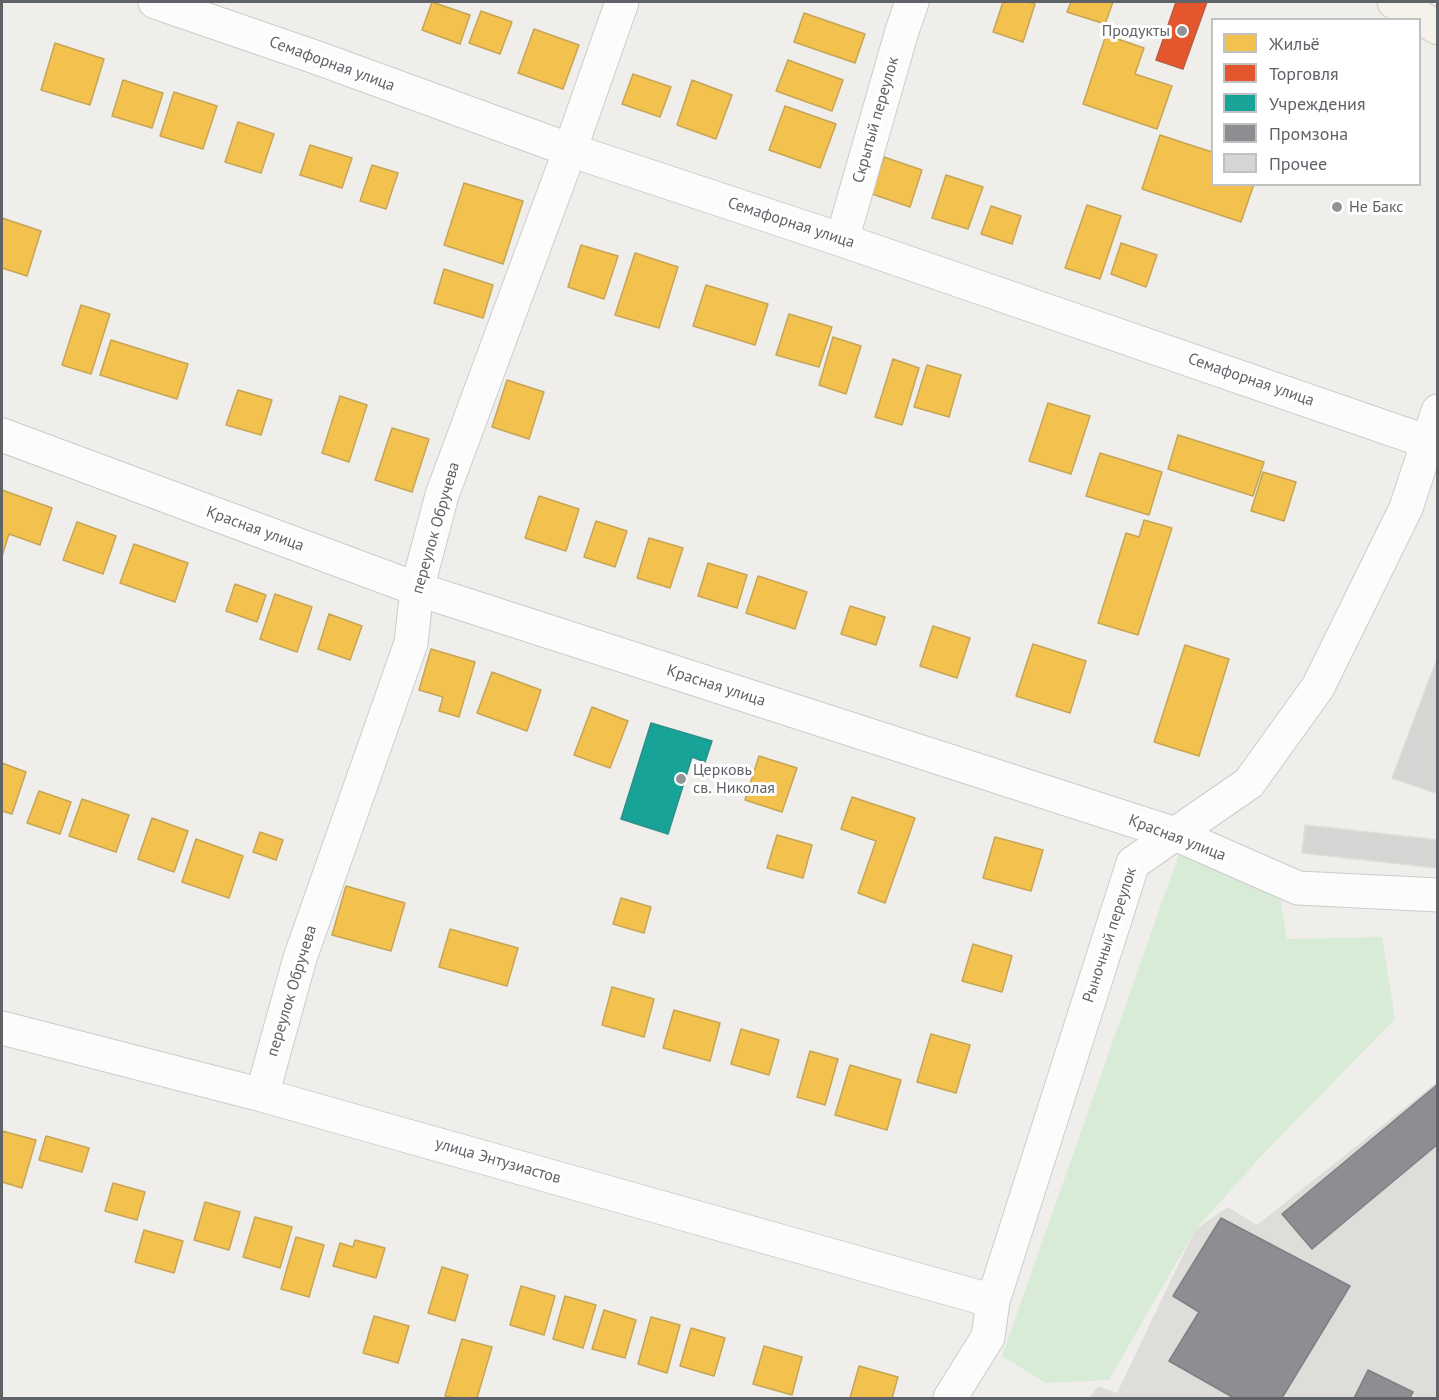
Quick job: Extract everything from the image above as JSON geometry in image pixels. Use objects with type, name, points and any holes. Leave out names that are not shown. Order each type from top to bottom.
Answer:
[{"type":"main road","points":[[1394,2],[1420,18]]},
{"type":"main road","points":[[1421,18],[1437,28]]},
{"type":"street","name":"Семафорная улица","points":[[155,2],[315,57],[570,150],[842,240],[1428,442]]},
{"type":"street","name":"переулок Обручева","points":[[262,1095],[300,958],[411,643],[417,589],[442,495],[570,150],[622,2]]},
{"type":"street","name":"Скрытый переулок","points":[[842,240],[912,2]]},
{"type":"street","name":"Рыночный переулок","points":[[950,1398],[988,1337],[993,1300],[1133,863],[1249,783],[1318,687],[1406,508],[1437,411]]},
{"type":"street","name":"Красная улица","points":[[2,435],[417,589],[1175,834],[1298,888],[1437,896]]},
{"type":"street","name":"улица Энтузиастов","points":[[2,1028],[262,1095],[993,1300]]},
{"type":"shaded area","points":[[1437,1082],[1437,1398],[1089,1398],[1098,1386],[1117,1393],[1195,1230],[1228,1207],[1257,1225]]},
{"type":"green space","points":[[1181,848],[1278,885],[1287,939],[1382,937],[1395,1019],[1265,1152],[1195,1230],[1109,1380],[1046,1383],[1002,1356]]},
{"type":"building: Жильё","points":[[432,2],[470,15],[460,44],[422,30]]},
{"type":"building: Жильё","points":[[1003,2],[1035,4],[1023,42],[993,32]]},
{"type":"building: Жильё","points":[[1071,2],[1113,2],[1105,24],[1067,12]]},
{"type":"building: Жильё","points":[[481,11],[512,22],[500,54],[469,43]]},
{"type":"building: Жильё","points":[[804,13],[865,34],[855,63],[794,42]]},
{"type":"building: Жильё","points":[[534,29],[579,45],[563,89],[518,73]]},
{"type":"building: Жильё","points":[[1106,35],[1144,48],[1135,74],[1172,86],[1157,129],[1083,104]]},
{"type":"building: Жильё","points":[[55,43],[104,59],[90,105],[41,90]]},
{"type":"building: Жильё","points":[[788,60],[843,80],[832,111],[776,91]]},
{"type":"building: Жильё","points":[[633,74],[671,87],[660,117],[622,104]]},
{"type":"building: Жильё","points":[[123,80],[163,93],[152,128],[112,116]]},
{"type":"building: Жильё","points":[[692,80],[732,95],[716,139],[677,125]]},
{"type":"building: Жильё","points":[[174,92],[217,106],[203,149],[160,136]]},
{"type":"building: Жильё","points":[[785,106],[836,124],[820,168],[769,150]]},
{"type":"building: Жильё","points":[[238,122],[274,134],[261,173],[225,162]]},
{"type":"building: Жильё","points":[[1160,135],[1211,152],[1211,186],[1253,186],[1241,222],[1142,189]]},
{"type":"building: Жильё","points":[[310,145],[352,158],[342,188],[300,175]]},
{"type":"building: Жильё","points":[[884,157],[922,170],[910,207],[872,194]]},
{"type":"building: Жильё","points":[[372,165],[398,173],[386,209],[360,201]]},
{"type":"building: Жильё","points":[[946,175],[983,187],[968,229],[932,218]]},
{"type":"building: Жильё","points":[[464,183],[523,201],[503,264],[444,245]]},
{"type":"building: Жильё","points":[[1087,205],[1121,216],[1100,279],[1065,268]]},
{"type":"building: Жильё","points":[[991,206],[1021,216],[1012,244],[981,234]]},
{"type":"building: Жильё","points":[[2,218],[41,231],[27,276],[2,268]]},
{"type":"building: Жильё","points":[[1121,243],[1157,255],[1146,287],[1111,274]]},
{"type":"building: Жильё","points":[[581,245],[618,256],[604,299],[568,287]]},
{"type":"building: Жильё","points":[[635,253],[678,267],[659,328],[615,315]]},
{"type":"building: Жильё","points":[[444,269],[493,285],[483,318],[434,303]]},
{"type":"building: Жильё","points":[[706,285],[768,304],[755,345],[693,326]]},
{"type":"building: Жильё","points":[[81,305],[110,314],[91,374],[62,365]]},
{"type":"building: Жильё","points":[[789,314],[832,327],[819,367],[776,355]]},
{"type":"building: Жильё","points":[[833,337],[861,346],[846,394],[819,385]]},
{"type":"building: Жильё","points":[[111,340],[188,364],[177,399],[100,375]]},
{"type":"building: Жильё","points":[[893,359],[919,368],[902,425],[875,417]]},
{"type":"building: Жильё","points":[[927,365],[961,375],[949,417],[914,407]]},
{"type":"building: Жильё","points":[[507,380],[544,392],[529,439],[492,427]]},
{"type":"building: Жильё","points":[[238,390],[272,400],[261,435],[226,425]]},
{"type":"building: Жильё","points":[[340,396],[367,405],[349,462],[322,453]]},
{"type":"building: Жильё","points":[[1048,403],[1090,416],[1071,474],[1029,461]]},
{"type":"building: Жильё","points":[[392,428],[429,439],[412,492],[375,480]]},
{"type":"building: Жильё","points":[[1178,435],[1264,462],[1253,496],[1168,469]]},
{"type":"building: Жильё","points":[[1100,453],[1162,472],[1149,515],[1086,496]]},
{"type":"building: Жильё","points":[[1263,472],[1296,482],[1284,521],[1251,511]]},
{"type":"building: Жильё","points":[[2,490],[52,508],[40,545],[9,534],[2,556]]},
{"type":"building: Жильё","points":[[539,496],[579,509],[566,551],[525,538]]},
{"type":"building: Жильё","points":[[1144,520],[1172,528],[1138,635],[1098,623],[1126,533],[1139,537]]},
{"type":"building: Жильё","points":[[596,521],[627,531],[615,567],[584,557]]},
{"type":"building: Жильё","points":[[77,522],[116,536],[103,574],[63,560]]},
{"type":"building: Жильё","points":[[649,538],[683,548],[670,588],[637,578]]},
{"type":"building: Жильё","points":[[134,544],[188,563],[175,602],[120,583]]},
{"type":"building: Жильё","points":[[708,563],[747,575],[737,608],[698,596]]},
{"type":"building: Жильё","points":[[758,576],[807,592],[795,629],[746,613]]},
{"type":"building: Жильё","points":[[235,584],[266,595],[257,622],[226,611]]},
{"type":"building: Жильё","points":[[275,594],[312,607],[297,652],[260,639]]},
{"type":"building: Жильё","points":[[850,606],[885,617],[876,645],[841,634]]},
{"type":"building: Жильё","points":[[329,614],[362,626],[350,660],[318,649]]},
{"type":"building: Жильё","points":[[933,626],[970,638],[957,678],[920,666]]},
{"type":"building: Жильё","points":[[1033,644],[1086,661],[1070,713],[1016,696]]},
{"type":"building: Жильё","points":[[1185,645],[1229,659],[1199,756],[1154,742]]},
{"type":"building: Жильё","points":[[431,649],[475,662],[459,717],[439,711],[443,697],[419,690]]},
{"type":"building: Жильё","points":[[492,672],[541,690],[527,731],[477,713]]},
{"type":"building: Жильё","points":[[592,707],[628,721],[610,768],[574,755]]},
{"type":"building: Жильё","points":[[759,756],[797,768],[782,812],[745,800]]},
{"type":"building: Жильё","points":[[2,763],[26,772],[12,814],[2,811]]},
{"type":"building: Жильё","points":[[39,791],[71,802],[60,834],[27,823]]},
{"type":"building: Жильё","points":[[852,797],[915,818],[885,903],[858,893],[876,841],[841,829]]},
{"type":"building: Жильё","points":[[82,799],[129,815],[116,852],[69,836]]},
{"type":"building: Жильё","points":[[152,818],[188,831],[174,872],[138,859]]},
{"type":"building: Жильё","points":[[260,832],[283,840],[276,860],[253,852]]},
{"type":"building: Жильё","points":[[777,835],[812,845],[803,878],[767,868]]},
{"type":"building: Жильё","points":[[995,837],[1043,850],[1031,891],[983,878]]},
{"type":"building: Жильё","points":[[196,839],[243,856],[229,898],[182,882]]},
{"type":"building: Жильё","points":[[346,886],[405,903],[391,951],[332,935]]},
{"type":"building: Жильё","points":[[621,898],[651,907],[644,933],[613,924]]},
{"type":"building: Жильё","points":[[450,929],[518,948],[507,986],[439,967]]},
{"type":"building: Жильё","points":[[973,944],[1012,956],[1002,992],[962,981]]},
{"type":"building: Жильё","points":[[612,987],[654,999],[644,1037],[602,1025]]},
{"type":"building: Жильё","points":[[674,1010],[720,1023],[710,1061],[663,1048]]},
{"type":"building: Жильё","points":[[741,1029],[779,1040],[769,1075],[731,1064]]},
{"type":"building: Жильё","points":[[931,1034],[970,1045],[956,1093],[917,1082]]},
{"type":"building: Жильё","points":[[810,1051],[838,1059],[825,1105],[797,1097]]},
{"type":"building: Жильё","points":[[850,1065],[901,1080],[887,1130],[835,1115]]},
{"type":"building: Жильё","points":[[2,1131],[36,1140],[22,1188],[2,1182]]},
{"type":"building: Жильё","points":[[46,1136],[89,1148],[82,1172],[39,1160]]},
{"type":"building: Жильё","points":[[113,1183],[145,1192],[137,1220],[105,1211]]},
{"type":"building: Жильё","points":[[205,1202],[240,1212],[229,1250],[194,1240]]},
{"type":"building: Жильё","points":[[255,1217],[292,1227],[280,1268],[243,1257]]},
{"type":"building: Жильё","points":[[144,1230],[183,1241],[174,1273],[135,1262]]},
{"type":"building: Жильё","points":[[296,1237],[324,1245],[309,1297],[281,1289]]},
{"type":"building: Жильё","points":[[355,1240],[385,1248],[376,1278],[333,1266],[340,1243],[353,1247]]},
{"type":"building: Жильё","points":[[442,1267],[468,1275],[455,1321],[428,1313]]},
{"type":"building: Жильё","points":[[521,1286],[555,1296],[544,1335],[510,1325]]},
{"type":"building: Жильё","points":[[565,1296],[596,1305],[583,1348],[553,1339]]},
{"type":"building: Жильё","points":[[604,1310],[636,1320],[625,1358],[592,1349]]},
{"type":"building: Жильё","points":[[374,1316],[409,1326],[398,1363],[363,1353]]},
{"type":"building: Жильё","points":[[651,1317],[680,1325],[667,1373],[638,1364]]},
{"type":"building: Жильё","points":[[691,1328],[725,1338],[714,1376],[680,1366]]},
{"type":"building: Жильё","points":[[462,1339],[492,1347],[477,1398],[445,1396]]},
{"type":"building: Жильё","points":[[764,1346],[802,1357],[792,1395],[753,1384]]},
{"type":"building: Жильё","points":[[859,1366],[898,1377],[892,1398],[850,1398]]},
{"type":"building: Торговля","name":"Продукты","points":[[1176,2],[1207,2],[1183,69],[1156,60]]},
{"type":"building: Учреждения","points":[[651,723],[712,741],[705,762],[692,757],[668,834],[621,819]]},
{"type":"building: Промзона","points":[[1438,1084],[1438,1144],[1312,1249],[1282,1214]]},
{"type":"building: Промзона","points":[[1221,1218],[1350,1286],[1282,1398],[1234,1398],[1169,1361],[1199,1312],[1173,1296]]},
{"type":"building: Промзона","points":[[1368,1370],[1413,1392],[1410,1398],[1354,1398]]},
{"type":"building: Прочее","points":[[1438,656],[1438,794],[1392,778]]},
{"type":"building: Прочее","points":[[1305,825],[1438,840],[1438,868],[1302,853]]},
{"type":"place","name":"Продукты","points":[[1182,31]]},
{"type":"place","name":"Не Бакс","points":[[1337,207]]},
{"type":"place","name":"Церковь св. Николая","points":[[681,779]]}]
